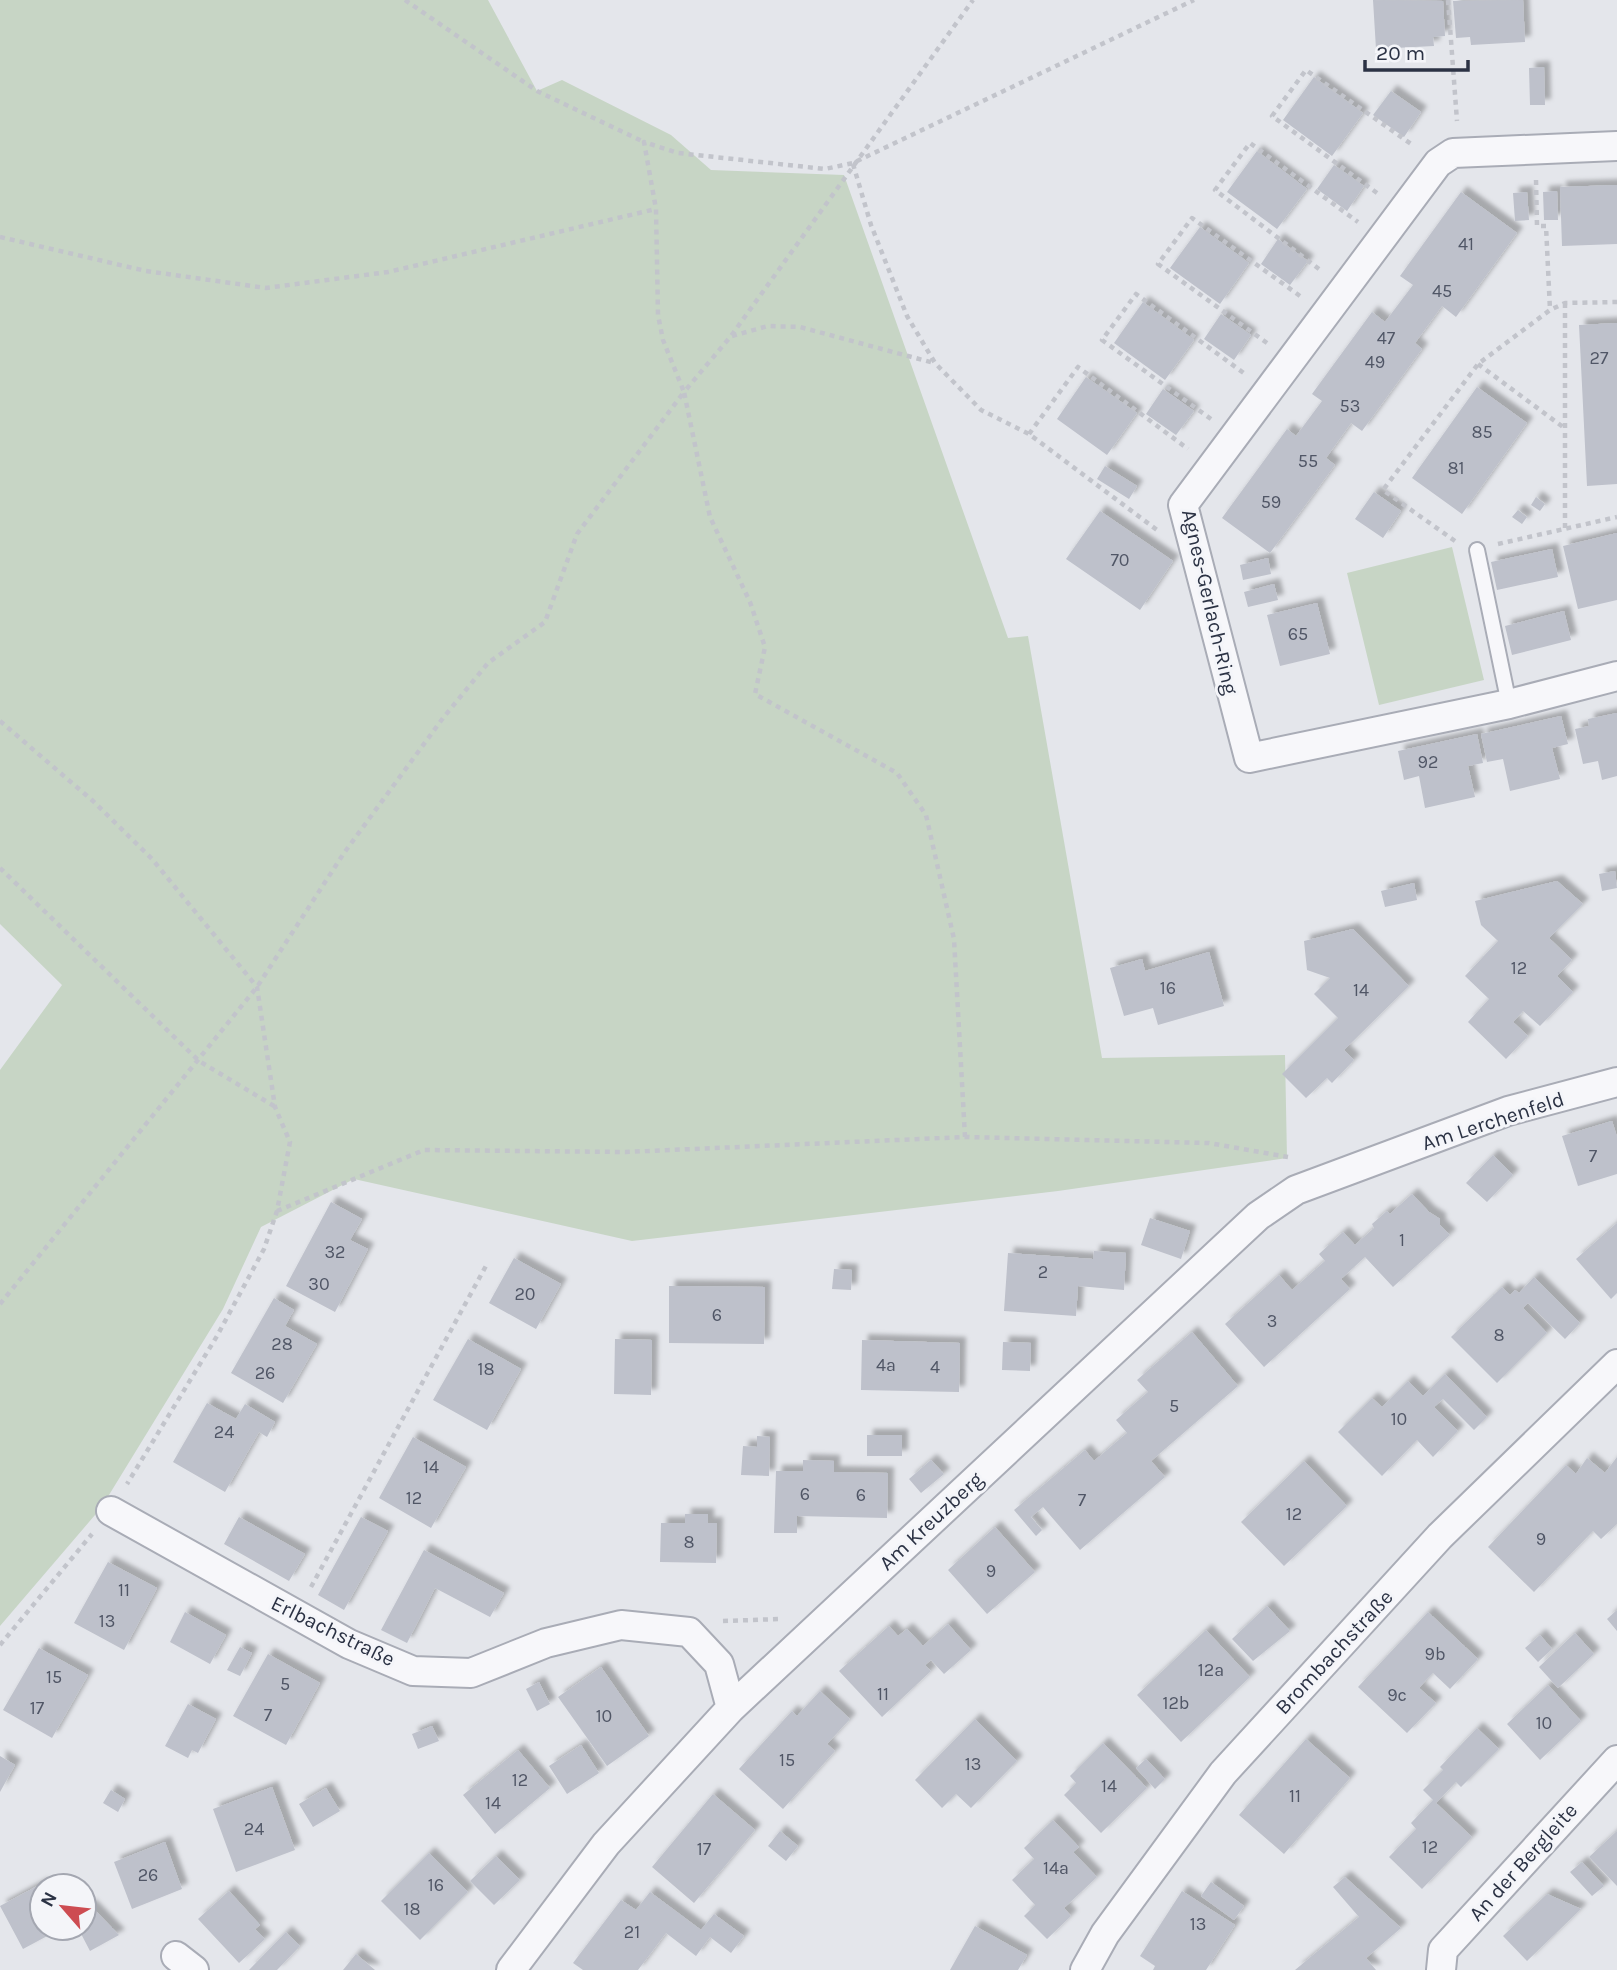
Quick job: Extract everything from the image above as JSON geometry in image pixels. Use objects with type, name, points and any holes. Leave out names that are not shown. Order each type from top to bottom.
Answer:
[{"type":"street","points":[[1449,158],[1535,149],[1617,146]]},
{"type":"street","name":"Agnes-Gerlach-Ring","points":[[1449,158],[1381,240],[1183,505],[1249,758],[1509,704],[1617,676]]},
{"type":"street","name":"Am Lerchenfeld","points":[[1411,1148],[1508,1111],[1617,1082]]},
{"type":"street","name":"Am Kreuzberg","points":[[511,1970],[606,1844],[731,1708],[1258,1216],[1296,1190],[1411,1148]]},
{"type":"street","name":"Brombachstraße","points":[[1085,1970],[1105,1934],[1223,1773],[1440,1536],[1617,1364]]},
{"type":"street","name":"Erlbachstraße","points":[[111,1511],[349,1644],[413,1671],[471,1673],[546,1643],[621,1625],[690,1632],[719,1664],[731,1708]]},
{"type":"street","name":"An der Bergleite","points":[[1441,1970],[1443,1950],[1617,1760]]},
{"type":"lane","points":[[1477,550],[1509,704]]},
{"type":"path","points":[[405,0],[537,91],[644,142],[678,153],[825,169],[853,163],[1194,0]]},
{"type":"path","points":[[0,1304],[257,986],[344,853],[443,718],[488,663],[545,622],[577,534],[684,393],[732,336],[853,163],[973,0]]},
{"type":"path","points":[[1448,0],[1449,158]]},
{"type":"path","points":[[1403,212],[1272,116],[1306,69],[1449,158]]},
{"type":"path","points":[[644,142],[656,209],[658,315],[663,340],[684,393],[710,517],[750,602],[765,647],[755,694],[897,773],[926,815],[954,939],[965,1138]]},
{"type":"path","points":[[1345,288],[1215,190],[1250,143],[1381,240]]},
{"type":"path","points":[[1535,149],[1537,226],[1546,226],[1550,310]]},
{"type":"path","points":[[853,163],[871,225],[907,316],[934,363],[981,410],[1029,434],[1196,559]]},
{"type":"path","points":[[0,237],[146,271],[266,288],[388,272],[656,209]]},
{"type":"path","points":[[1291,360],[1158,264],[1192,218],[1325,315]]},
{"type":"path","points":[[1234,436],[1102,340],[1136,294],[1268,391]]},
{"type":"path","points":[[1617,302],[1564,303],[1550,310],[1478,364],[1383,489],[1469,551],[1617,517]]},
{"type":"path","points":[[1564,303],[1565,528]]},
{"type":"path","points":[[732,336],[768,326],[800,327],[934,363]]},
{"type":"path","points":[[1478,364],[1563,427]]},
{"type":"path","points":[[1029,434],[1078,368],[1211,466]]},
{"type":"path","points":[[0,721],[93,801],[152,859],[257,986],[275,1107],[290,1142],[277,1211],[264,1249],[217,1336],[111,1511],[0,1645]]},
{"type":"path","points":[[0,868],[199,1061],[275,1107]]},
{"type":"path","points":[[277,1211],[424,1150],[625,1152],[965,1138],[1209,1143],[1302,1160]]},
{"type":"path","points":[[296,1615],[488,1264]]},
{"type":"green space","points":[[0,0],[488,0],[537,91],[562,80],[671,135],[711,170],[844,175],[1008,638],[1028,636],[1102,1058],[1285,1055],[1287,1158],[1058,1191],[632,1241],[354,1179],[261,1227],[223,1309],[101,1508],[0,1626],[0,1070],[62,985],[0,924]]},
{"type":"green space","points":[[1452,547],[1484,680],[1379,705],[1347,573]]},
{"type":"building","points":[[1373,0],[1443,1],[1445,36],[1433,37],[1434,46],[1376,49]]},
{"type":"building","points":[[1523,0],[1525,42],[1471,45],[1470,37],[1456,38],[1453,1]]},
{"type":"building","points":[[1544,67],[1545,105],[1530,105],[1529,68]]},
{"type":"building","points":[[1314,77],[1363,113],[1332,156],[1283,120]]},
{"type":"building","points":[[1391,91],[1421,112],[1404,137],[1373,115]]},
{"type":"building","points":[[1257,151],[1307,189],[1277,229],[1227,192]]},
{"type":"building","points":[[1334,165],[1364,186],[1347,211],[1317,189]]},
{"type":"building","points":[[1617,185],[1617,244],[1562,246],[1560,187]]},
{"type":"building","points":[[1557,191],[1558,220],[1544,220],[1543,192]]},
{"type":"building","points":[[1461,192],[1517,233],[1456,317],[1442,306],[1415,343],[1422,349],[1362,431],[1351,423],[1326,458],[1335,465],[1270,553],[1222,518],[1287,429],[1296,436],[1322,401],[1312,394],[1372,312],[1385,322],[1413,285],[1400,276]]},
{"type":"building","points":[[1527,192],[1529,220],[1515,221],[1513,193]]},
{"type":"building","points":[[1200,227],[1249,263],[1220,304],[1170,268]]},
{"type":"building","points":[[1278,239],[1308,261],[1290,285],[1261,264]]},
{"type":"building","points":[[1143,302],[1194,340],[1165,380],[1114,343]]},
{"type":"building","points":[[1221,314],[1251,335],[1234,360],[1204,339]]},
{"type":"building","points":[[1617,323],[1617,484],[1587,486],[1579,325]]},
{"type":"building","points":[[1086,377],[1137,413],[1107,455],[1057,419]]},
{"type":"building","points":[[1477,387],[1527,423],[1462,514],[1412,478]]},
{"type":"building","points":[[1163,389],[1194,411],[1176,435],[1146,414]]},
{"type":"building","points":[[1105,466],[1137,486],[1129,499],[1097,479]]},
{"type":"building","points":[[1374,492],[1401,511],[1383,538],[1355,519]]},
{"type":"building","points":[[1536,497],[1545,504],[1540,511],[1531,505]]},
{"type":"building","points":[[1518,510],[1527,517],[1522,524],[1512,517]]},
{"type":"building","points":[[1100,511],[1173,561],[1140,610],[1066,559]]},
{"type":"building","points":[[1617,533],[1617,600],[1578,609],[1563,546]]},
{"type":"building","points":[[1552,549],[1558,577],[1497,590],[1491,562]]},
{"type":"building","points":[[1268,558],[1271,574],[1243,580],[1240,565]]},
{"type":"building","points":[[1274,584],[1278,600],[1248,607],[1244,592]]},
{"type":"building","points":[[1317,603],[1330,654],[1280,666],[1267,615]]},
{"type":"building","points":[[1564,611],[1571,640],[1512,655],[1505,626]]},
{"type":"building","points":[[1617,713],[1617,776],[1602,780],[1598,761],[1583,764],[1575,729],[1589,726],[1588,719]]},
{"type":"building","points":[[1561,716],[1568,744],[1552,748],[1560,779],[1510,791],[1503,759],[1487,762],[1481,734]]},
{"type":"building","points":[[1477,734],[1483,763],[1468,766],[1475,797],[1425,808],[1419,776],[1404,780],[1398,751]]},
{"type":"building","points":[[1615,871],[1617,888],[1602,891],[1599,874]]},
{"type":"building","points":[[1557,881],[1583,904],[1549,938],[1572,960],[1557,976],[1573,992],[1540,1026],[1523,1011],[1513,1022],[1528,1036],[1506,1059],[1468,1022],[1489,999],[1465,976],[1498,941],[1481,925],[1475,901]]},
{"type":"building","points":[[1414,883],[1417,900],[1385,907],[1381,891]]},
{"type":"building","points":[[1353,929],[1409,986],[1344,1050],[1354,1060],[1332,1083],[1327,1078],[1306,1098],[1282,1074],[1338,1018],[1314,994],[1330,978],[1307,970],[1304,941]]},
{"type":"building","points":[[1209,952],[1224,1006],[1158,1025],[1153,1008],[1124,1016],[1110,968],[1142,959],[1145,971]]},
{"type":"building","points":[[1612,1121],[1617,1137],[1617,1174],[1578,1186],[1562,1136]]},
{"type":"building","points":[[1493,1155],[1513,1175],[1487,1202],[1466,1183]]},
{"type":"building","points":[[1412,1194],[1429,1212],[1440,1219],[1440,1225],[1450,1235],[1393,1287],[1365,1257],[1341,1279],[1350,1289],[1264,1367],[1225,1324],[1279,1275],[1292,1290],[1325,1261],[1319,1254],[1343,1232],[1355,1245],[1374,1228],[1372,1224],[1387,1211],[1390,1214]]},
{"type":"building","points":[[331,1202],[362,1219],[350,1240],[368,1249],[335,1312],[286,1286]]},
{"type":"building","points":[[1150,1218],[1190,1231],[1181,1259],[1141,1245]]},
{"type":"building","points":[[1617,1223],[1617,1293],[1611,1299],[1576,1259]]},
{"type":"building","points":[[1094,1251],[1126,1253],[1124,1290],[1078,1286],[1076,1316],[1004,1311],[1008,1253],[1093,1259]]},
{"type":"building","points":[[514,1258],[561,1284],[536,1329],[489,1303]]},
{"type":"building","points":[[834,1269],[852,1270],[851,1290],[832,1289]]},
{"type":"building","points":[[1534,1277],[1580,1323],[1565,1339],[1528,1303],[1523,1308],[1547,1333],[1497,1383],[1451,1337],[1502,1287],[1510,1295],[1515,1290],[1519,1293]]},
{"type":"building","points":[[669,1286],[765,1287],[764,1344],[669,1343]]},
{"type":"building","points":[[274,1298],[294,1310],[285,1326],[317,1344],[283,1403],[231,1373]]},
{"type":"building","points":[[1192,1332],[1238,1386],[1151,1461],[1165,1477],[1080,1550],[1043,1507],[1031,1517],[1042,1530],[1036,1536],[1014,1510],[1085,1450],[1094,1461],[1127,1433],[1116,1420],[1148,1392],[1137,1380]]},
{"type":"building","points":[[468,1339],[521,1369],[487,1430],[433,1400]]},
{"type":"building","points":[[615,1339],[652,1340],[651,1395],[614,1394]]},
{"type":"building","points":[[862,1340],[960,1343],[959,1392],[861,1390]]},
{"type":"building","points":[[1003,1342],[1031,1343],[1030,1371],[1002,1370]]},
{"type":"building","points":[[1445,1374],[1487,1417],[1474,1430],[1443,1399],[1434,1407],[1458,1431],[1433,1457],[1417,1440],[1382,1476],[1338,1432],[1372,1398],[1382,1407],[1408,1381],[1423,1396]]},
{"type":"building","points":[[207,1403],[236,1419],[245,1404],[275,1422],[267,1437],[259,1432],[225,1492],[173,1462]]},
{"type":"building","points":[[867,1435],[902,1435],[902,1456],[867,1456]]},
{"type":"building","points":[[757,1436],[770,1437],[769,1476],[741,1475],[743,1446],[757,1447]]},
{"type":"building","points":[[413,1437],[466,1467],[431,1528],[379,1498]]},
{"type":"building","points":[[1617,1457],[1617,1524],[1601,1539],[1593,1531],[1534,1592],[1488,1547],[1566,1465],[1576,1474],[1587,1458],[1605,1473]]},
{"type":"building","points":[[803,1460],[834,1461],[834,1472],[888,1473],[887,1518],[797,1516],[797,1533],[774,1533],[776,1471],[803,1471]]},
{"type":"building","points":[[931,1460],[944,1474],[921,1493],[909,1479]]},
{"type":"building","points":[[1304,1461],[1347,1506],[1284,1566],[1241,1522]]},
{"type":"building","points":[[685,1514],[708,1514],[708,1523],[717,1523],[716,1563],[660,1562],[661,1523],[685,1523]]},
{"type":"building","points":[[239,1517],[305,1554],[289,1581],[224,1544]]},
{"type":"building","points":[[361,1517],[388,1531],[344,1610],[318,1595]]},
{"type":"building","points":[[995,1527],[1035,1572],[987,1614],[948,1570]]},
{"type":"building","points":[[424,1550],[504,1593],[490,1617],[435,1588],[407,1643],[381,1630]]},
{"type":"building","points":[[108,1562],[157,1588],[124,1650],[74,1623]]},
{"type":"building","points":[[1267,1606],[1290,1631],[1253,1661],[1232,1639]]},
{"type":"building","points":[[1617,1610],[1617,1631],[1607,1619]]},
{"type":"building","points":[[185,1612],[226,1635],[210,1664],[170,1642]]},
{"type":"building","points":[[1428,1612],[1478,1659],[1450,1689],[1433,1673],[1426,1680],[1419,1688],[1436,1703],[1407,1733],[1358,1687]]},
{"type":"building","points":[[948,1624],[971,1650],[944,1674],[931,1660],[925,1665],[931,1671],[882,1717],[839,1671],[889,1626],[898,1636],[907,1629],[923,1646]]},
{"type":"building","points":[[1206,1630],[1250,1677],[1181,1742],[1137,1695]]},
{"type":"building","points":[[1575,1633],[1594,1654],[1558,1688],[1539,1667]]},
{"type":"building","points":[[1540,1635],[1552,1649],[1538,1662],[1525,1648]]},
{"type":"building","points":[[240,1647],[252,1653],[240,1676],[227,1670]]},
{"type":"building","points":[[39,1648],[88,1675],[52,1738],[3,1710]]},
{"type":"building","points":[[268,1654],[320,1683],[286,1745],[233,1716]]},
{"type":"building","points":[[601,1667],[649,1736],[607,1766],[558,1697]]},
{"type":"building","points":[[539,1682],[550,1704],[537,1711],[526,1689]]},
{"type":"building","points":[[1548,1685],[1581,1721],[1540,1760],[1507,1724]]},
{"type":"building","points":[[820,1691],[850,1719],[827,1744],[835,1751],[783,1809],[739,1769],[792,1711],[797,1716]]},
{"type":"building","points":[[188,1704],[216,1719],[198,1753],[192,1750],[188,1758],[165,1746]]},
{"type":"building","points":[[975,1719],[1017,1761],[971,1808],[956,1794],[942,1808],[915,1780]]},
{"type":"building","points":[[432,1726],[439,1741],[418,1749],[412,1734]]},
{"type":"building","points":[[1477,1728],[1499,1749],[1461,1787],[1456,1782],[1436,1803],[1472,1837],[1422,1889],[1389,1857],[1416,1829],[1411,1823],[1433,1800],[1423,1790],[1443,1770],[1440,1767]]},
{"type":"building","points":[[1306,1739],[1350,1778],[1284,1854],[1239,1815]]},
{"type":"building","points":[[1103,1743],[1147,1788],[1101,1833],[1064,1795],[1076,1783],[1070,1776]]},
{"type":"building","points":[[581,1745],[599,1773],[567,1794],[549,1766]]},
{"type":"building","points":[[518,1750],[550,1788],[495,1834],[463,1795]]},
{"type":"building","points":[[0,1756],[15,1765],[0,1792]]},
{"type":"building","points":[[1146,1759],[1165,1779],[1155,1789],[1136,1768]]},
{"type":"building","points":[[272,1787],[295,1850],[236,1872],[213,1809]]},
{"type":"building","points":[[326,1788],[340,1811],[313,1827],[299,1804]]},
{"type":"building","points":[[111,1790],[125,1799],[118,1812],[103,1803]]},
{"type":"building","points":[[713,1794],[755,1830],[694,1903],[652,1867]]},
{"type":"building","points":[[1053,1820],[1079,1847],[1073,1852],[1097,1877],[1064,1908],[1071,1916],[1047,1939],[1024,1916],[1035,1905],[1012,1880],[1034,1859],[1024,1848]]},
{"type":"building","points":[[780,1831],[798,1846],[786,1861],[768,1846]]},
{"type":"building","points":[[1617,1831],[1617,1886],[1589,1857]]},
{"type":"building","points":[[165,1842],[182,1889],[132,1909],[114,1862]]},
{"type":"building","points":[[429,1853],[468,1892],[420,1940],[381,1901]]},
{"type":"building","points":[[496,1856],[520,1880],[494,1905],[470,1881]]},
{"type":"building","points":[[1582,1862],[1604,1886],[1592,1896],[1570,1872]]},
{"type":"building","points":[[1345,1877],[1401,1928],[1366,1958],[1376,1970],[1295,1970],[1359,1917],[1333,1887]]},
{"type":"building","points":[[1211,1882],[1244,1906],[1234,1920],[1201,1896]]},
{"type":"building","points":[[28,1891],[28,1942],[36,1942],[23,1949],[0,1906]]},
{"type":"building","points":[[229,1891],[260,1925],[255,1929],[265,1939],[239,1963],[198,1919]]},
{"type":"building","points":[[1182,1891],[1235,1925],[1206,1970],[1153,1970],[1155,1966],[1140,1956]]},
{"type":"building","points":[[650,1892],[701,1930],[714,1914],[744,1936],[731,1953],[710,1937],[696,1956],[666,1933],[638,1970],[583,1970],[573,1963],[621,1900],[636,1910]]},
{"type":"building","points":[[1547,1894],[1581,1909],[1527,1961],[1503,1936]]},
{"type":"building","points":[[98,1913],[119,1935],[90,1951],[85,1942],[98,1942]]},
{"type":"building","points":[[975,1926],[1027,1955],[1018,1970],[950,1970]]},
{"type":"building","points":[[286,1932],[300,1946],[277,1970],[249,1970]]},
{"type":"building","points":[[356,1954],[375,1970],[343,1970]]}]
